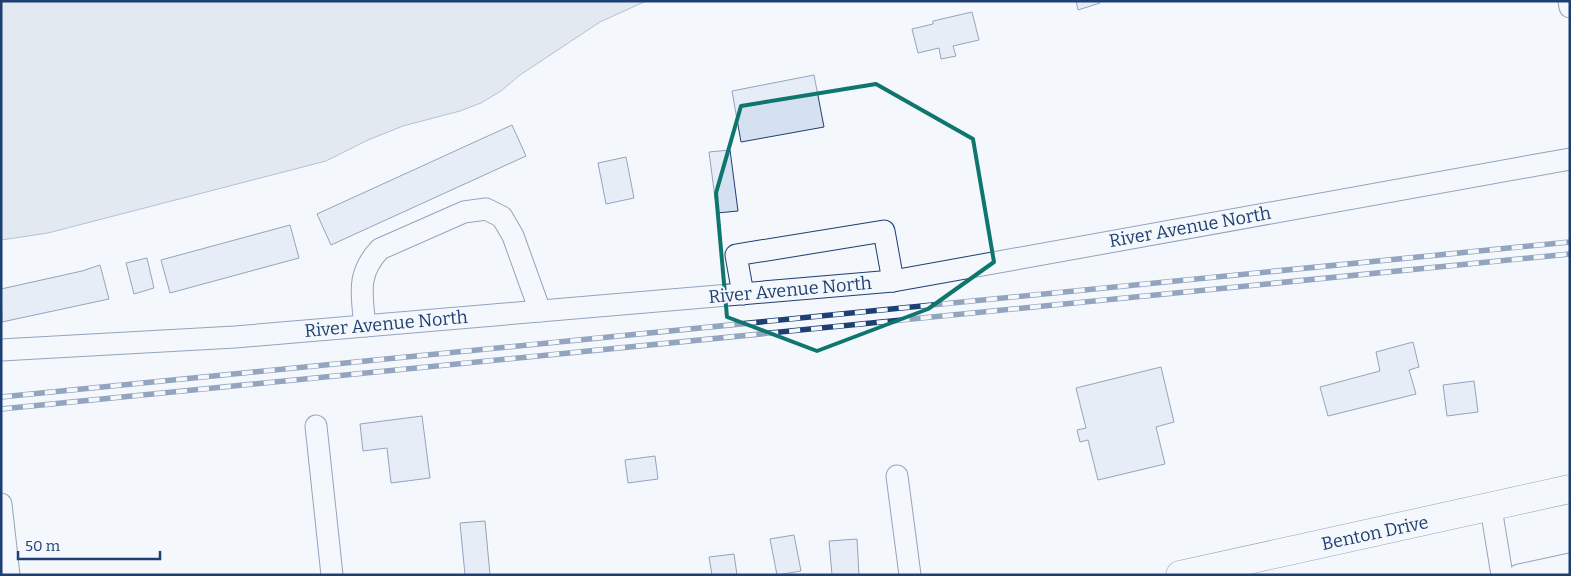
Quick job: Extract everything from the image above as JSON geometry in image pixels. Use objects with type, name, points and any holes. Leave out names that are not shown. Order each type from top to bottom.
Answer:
[{"type":"main road","name":"Benton Drive","points":[[1180,575],[1570,490]]},
{"type":"street","points":[[1569,1],[1570,7]]},
{"type":"street","name":"River Avenue North","points":[[1,350],[235,337],[893,281],[1570,159]]},
{"type":"street","points":[[365,326],[362,284],[369,260],[380,249],[464,212],[486,209],[502,216],[513,236],[540,311]]},
{"type":"street","points":[[743,294],[736,255],[884,231],[893,281]]},
{"type":"street","points":[[316,426],[332,575]]},
{"type":"street","points":[[897,476],[910,575]]},
{"type":"street","points":[[1,504],[3,536],[9,575]]},
{"type":"street","points":[[1491,508],[1502,575]]},
{"type":"street","points":[[1519,575],[1570,564]]},
{"type":"highlighted area","points":[[876,84],[973,139],[994,262],[928,309],[817,351],[727,317],[716,193],[741,106]]},
{"type":"shaded area","points":[[1,1],[646,1],[600,22],[481,103],[460,111],[403,126],[368,140],[326,161],[48,233],[1,240]]},
{"type":"building","points":[[1076,1],[1099,1],[1100,3],[1078,10]]},
{"type":"building","points":[[972,12],[979,40],[953,46],[956,56],[941,59],[939,48],[918,53],[912,29],[933,24],[933,21]]},
{"type":"building","points":[[814,75],[824,127],[741,142],[732,91]]},
{"type":"building","points":[[512,125],[526,156],[331,245],[317,214]]},
{"type":"building","points":[[730,150],[738,211],[717,213],[709,152]]},
{"type":"building","points":[[626,157],[634,198],[606,204],[598,163]]},
{"type":"building","points":[[290,225],[299,258],[170,293],[161,260]]},
{"type":"building","points":[[147,258],[154,288],[134,294],[126,263]]},
{"type":"building","points":[[100,265],[109,299],[2,322],[1,289],[82,271]]},
{"type":"building","points":[[1413,342],[1419,367],[1409,370],[1416,394],[1328,416],[1320,387],[1380,371],[1376,352]]},
{"type":"building","points":[[1161,367],[1174,422],[1156,427],[1165,464],[1098,480],[1088,440],[1080,442],[1077,430],[1086,428],[1076,388]]},
{"type":"building","points":[[1474,381],[1478,412],[1447,416],[1443,385]]},
{"type":"building","points":[[422,416],[430,478],[391,483],[387,448],[363,451],[360,424]]},
{"type":"building","points":[[655,456],[658,479],[628,483],[625,460]]},
{"type":"building","points":[[485,521],[490,575],[465,575],[460,523]]},
{"type":"building","points":[[794,535],[801,571],[777,575],[770,539]]},
{"type":"building","points":[[857,539],[859,575],[832,575],[829,541]]},
{"type":"building","points":[[734,554],[737,575],[712,575],[709,557]]},
{"type":"railway","points":[[1,397],[1570,242]]},
{"type":"railway","points":[[1,409],[1570,254]]}]
